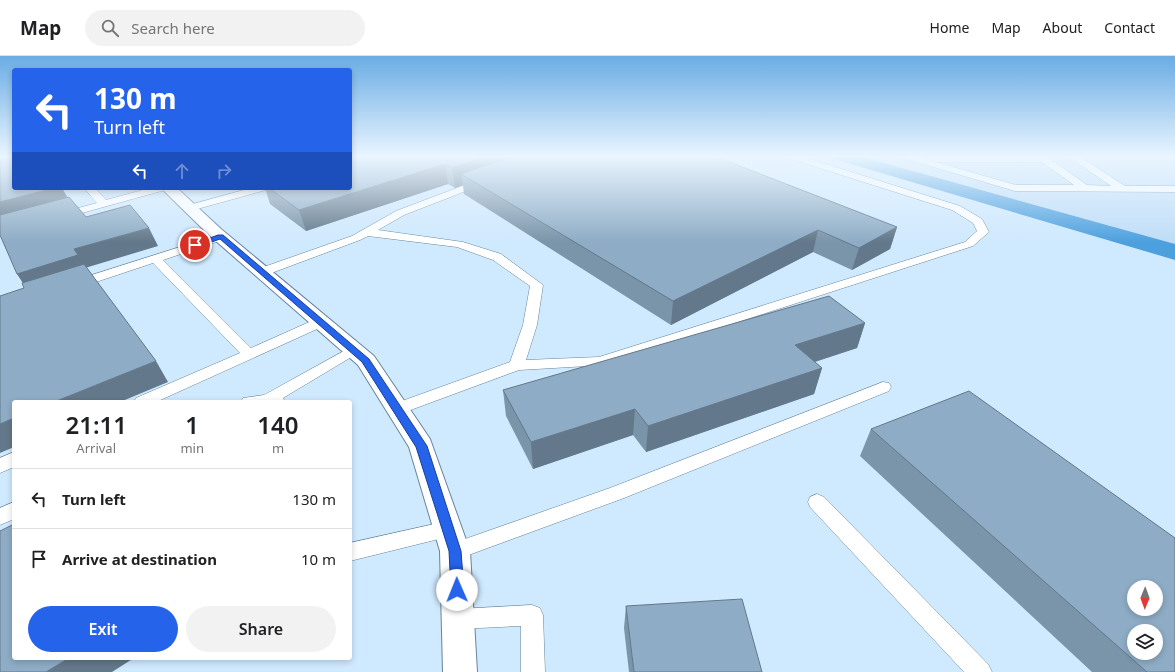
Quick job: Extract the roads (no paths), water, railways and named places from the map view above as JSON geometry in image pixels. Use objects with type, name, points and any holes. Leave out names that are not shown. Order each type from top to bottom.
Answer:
[{"type":"street","points":[[174,192],[221,237],[366,360],[422,446],[455,551],[460,672]]},
{"type":"lane","points":[[262,272],[356,238],[400,213],[475,185]]},
{"type":"lane","points":[[397,409],[517,365],[600,362],[968,244],[983,232],[978,221],[956,208],[882,185]]},
{"type":"lane","points":[[1004,185],[1015,188],[1175,189]]},
{"type":"lane","points":[[1079,185],[1085,189]]},
{"type":"lane","points":[[1117,185],[1123,189]]},
{"type":"lane","points":[[91,190],[104,204]]},
{"type":"lane","points":[[52,218],[104,204],[174,192],[218,190]]},
{"type":"lane","points":[[366,232],[459,244],[497,257],[537,285],[530,325],[517,365]]},
{"type":"lane","points":[[67,288],[221,237]]},
{"type":"lane","points":[[155,258],[250,354]]},
{"type":"lane","points":[[146,400],[321,322]]},
{"type":"lane","points":[[275,400],[354,350]]},
{"type":"lane","points":[[455,551],[550,518],[720,454],[883,387]]},
{"type":"lane","points":[[0,466],[12,460]]},
{"type":"lane","points":[[817,502],[980,672]]},
{"type":"lane","points":[[0,517],[12,511]]},
{"type":"lane","points":[[352,552],[448,529]]},
{"type":"lane","points":[[458,619],[532,615],[533,672]]},
{"type":"water","points":[[921,185],[962,185],[1175,244],[1175,260]]}]
